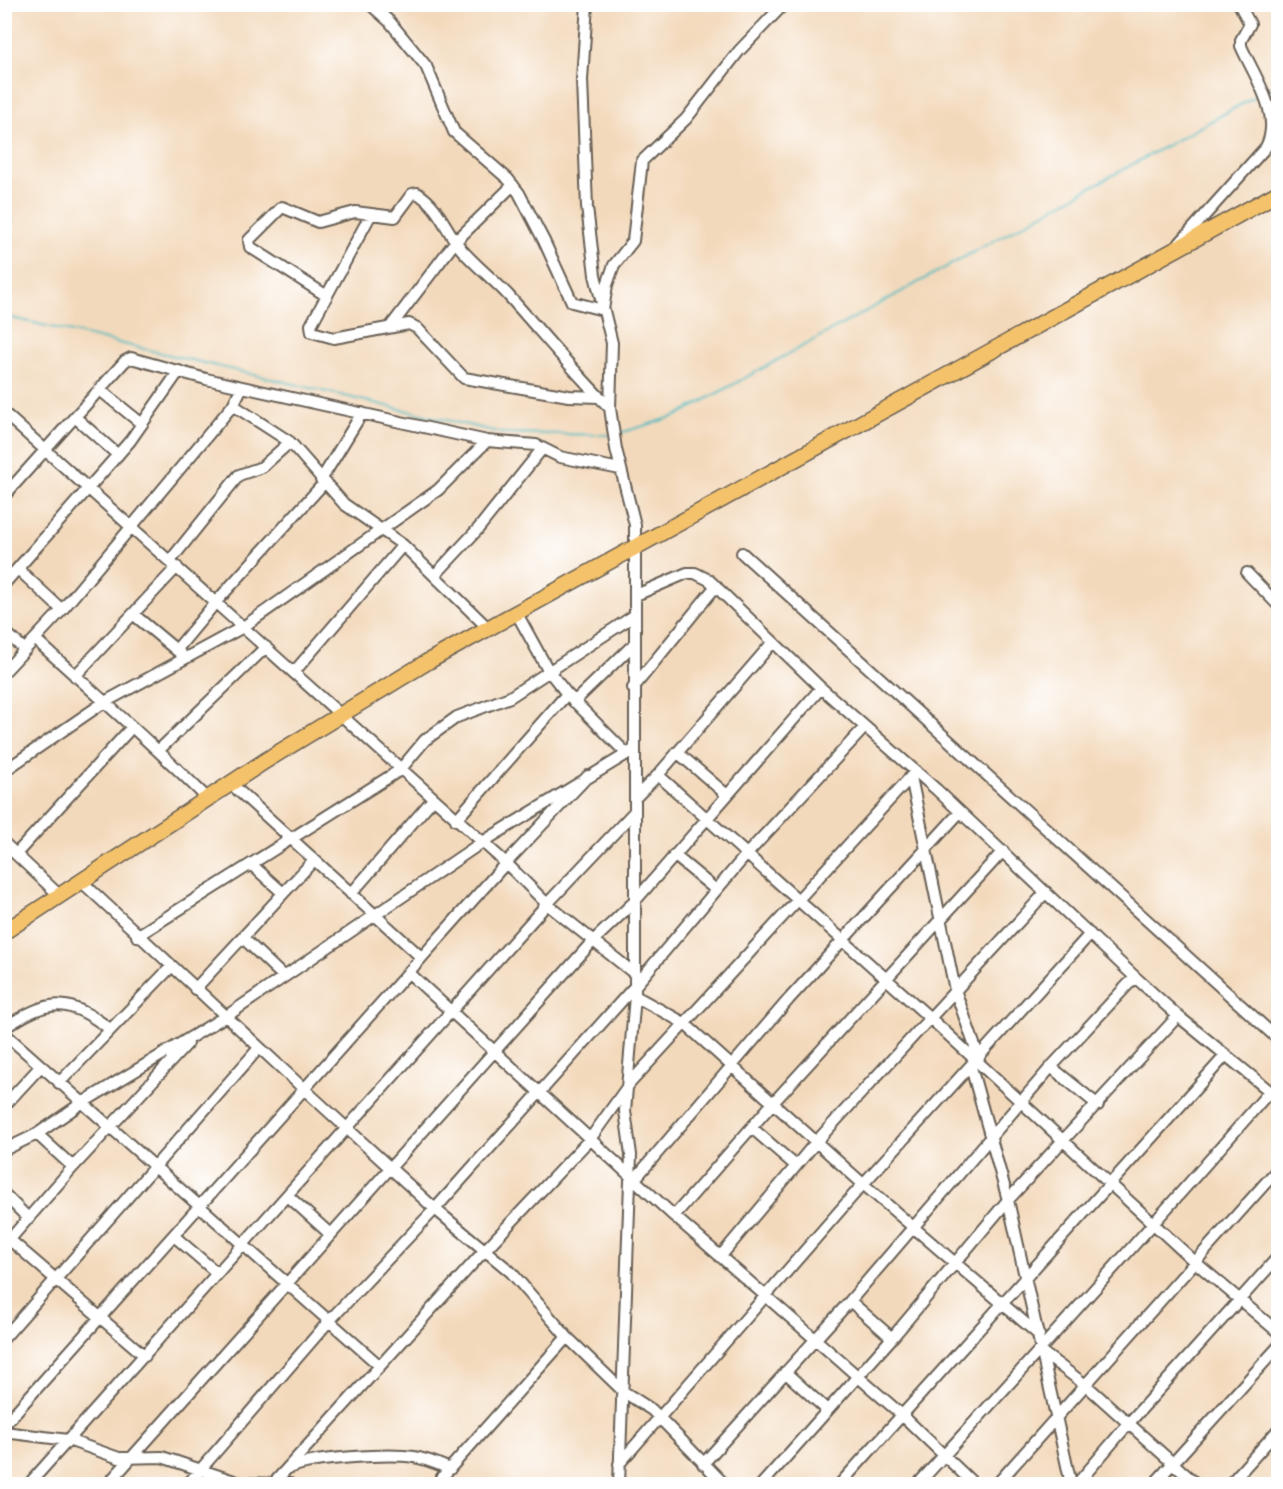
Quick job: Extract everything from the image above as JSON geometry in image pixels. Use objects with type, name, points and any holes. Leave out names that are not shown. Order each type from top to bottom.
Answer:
[{"type":"highway","points":[[4,932],[340,713],[516,612],[1278,193]]},
{"type":"street","points":[[370,4],[390,22],[426,66],[454,132],[513,185],[544,241],[572,302],[603,310]]},
{"type":"street","points":[[587,4],[582,80],[584,176],[591,245],[603,310],[612,343],[610,408],[620,469],[634,520],[636,595],[631,752],[635,798],[635,991],[630,1083],[625,1111],[633,1177],[622,1335],[624,1392],[619,1485]]},
{"type":"street","points":[[603,310],[607,285],[614,265],[633,241],[642,161],[686,119],[738,51],[784,4]]},
{"type":"street","points":[[1173,251],[1270,140],[1275,127],[1258,80],[1241,46],[1240,40],[1250,24],[1239,4]]},
{"type":"street","points":[[391,326],[455,242],[513,185]]},
{"type":"street","points":[[327,296],[250,247],[249,240],[282,207],[318,222],[350,213],[394,217],[412,194],[417,193],[437,208],[455,242],[610,408]]},
{"type":"street","points":[[371,214],[310,327],[316,335],[334,338],[409,324],[417,328],[464,378],[569,396],[600,397]]},
{"type":"street","points":[[4,496],[47,451],[125,361],[131,358],[242,387],[487,441],[510,441],[542,449],[560,457],[620,469]]},
{"type":"street","points":[[4,584],[118,455],[179,371]]},
{"type":"street","points":[[4,672],[62,610],[232,405],[242,387]]},
{"type":"street","points":[[100,390],[142,424]]},
{"type":"street","points":[[232,405],[290,442],[323,481],[356,514],[403,545],[436,574],[488,628]]},
{"type":"street","points":[[4,413],[506,863],[547,904],[635,974]]},
{"type":"street","points":[[177,649],[323,481],[362,413]]},
{"type":"street","points":[[76,418],[118,455]]},
{"type":"street","points":[[4,771],[103,703],[243,627],[446,484],[487,441]]},
{"type":"street","points":[[75,676],[133,614],[239,475],[262,467],[290,442]]},
{"type":"street","points":[[436,574],[478,529],[542,449]]},
{"type":"street","points":[[294,672],[403,545]]},
{"type":"street","points":[[742,553],[1278,1039]]},
{"type":"street","points":[[18,569],[62,610]]},
{"type":"street","points":[[636,595],[687,573],[702,575],[717,586],[821,688],[913,774],[960,812],[1135,977],[1178,1016],[1274,1094],[1041,1344],[918,1485]]},
{"type":"street","points":[[1247,573],[1278,605]]},
{"type":"street","points":[[633,688],[717,586]]},
{"type":"street","points":[[516,612],[548,670],[570,698],[631,752]]},
{"type":"street","points":[[133,614],[186,658]]},
{"type":"street","points":[[137,936],[400,770],[425,740],[458,717],[505,699],[635,615]]},
{"type":"street","points":[[4,631],[25,650]]},
{"type":"street","points":[[35,639],[103,703],[159,750],[207,798]]},
{"type":"street","points":[[635,798],[658,775],[773,642]]},
{"type":"street","points":[[456,820],[570,698],[634,644]]},
{"type":"street","points":[[159,750],[266,647]]},
{"type":"street","points":[[108,1485],[592,942],[635,901],[821,688]]},
{"type":"street","points":[[16,854],[132,727]]},
{"type":"street","points":[[188,1485],[329,1321],[435,1209],[539,1091],[635,991],[746,855],[865,727]]},
{"type":"street","points":[[4,1150],[37,1134],[82,1103],[225,1017],[481,843],[631,752]]},
{"type":"street","points":[[677,752],[727,795]]},
{"type":"street","points":[[913,774],[955,990],[1008,1200],[1058,1417],[1071,1485]]},
{"type":"street","points":[[274,1484],[484,1251],[590,1139],[630,1083],[913,774]]},
{"type":"street","points":[[658,775],[797,902],[930,1018],[1019,1103],[1064,1141],[1196,1262],[1278,1332]]},
{"type":"street","points":[[4,1425],[102,1318],[421,957],[588,776]]},
{"type":"street","points":[[230,783],[421,957]]},
{"type":"street","points":[[351,894],[433,799]]},
{"type":"street","points":[[28,1485],[547,904],[635,811]]},
{"type":"street","points":[[633,1177],[731,1064],[960,812]]},
{"type":"street","points":[[4,843],[59,895]]},
{"type":"street","points":[[674,1216],[772,1104],[887,981],[941,917],[1002,852]]},
{"type":"street","points":[[674,855],[716,890]]},
{"type":"street","points":[[195,989],[314,860]]},
{"type":"street","points":[[252,865],[283,893]]},
{"type":"street","points":[[81,881],[137,936],[390,1168],[523,1284],[567,1337],[624,1392],[652,1410],[724,1485]]},
{"type":"street","points":[[720,1257],[816,1142],[1046,892]]},
{"type":"street","points":[[619,1464],[863,1184],[1090,934]]},
{"type":"street","points":[[243,938],[284,977]]},
{"type":"street","points":[[59,1083],[171,967]]},
{"type":"street","points":[[408,972],[674,1216],[902,1415],[974,1485]]},
{"type":"street","points":[[703,1464],[850,1302],[1019,1103],[1135,977]]},
{"type":"street","points":[[635,991],[684,1023],[731,1064],[772,1104],[954,1262],[1196,1485]]},
{"type":"street","points":[[4,1028],[32,1011],[60,1004],[76,1007],[110,1029]]},
{"type":"street","points":[[762,1485],[892,1338],[1008,1200],[1178,1016]]},
{"type":"street","points":[[4,1033],[380,1366]]},
{"type":"street","points":[[145,1356],[56,1278],[7,1243],[73,1167],[195,1035]]},
{"type":"street","points":[[4,1338],[259,1048]]},
{"type":"street","points":[[840,1485],[1226,1055]]},
{"type":"street","points":[[6,1101],[41,1066]]},
{"type":"street","points":[[1051,1067],[1098,1105]]},
{"type":"street","points":[[752,1128],[796,1166]]},
{"type":"street","points":[[37,1134],[73,1167]]},
{"type":"street","points":[[997,1485],[1278,1169]]},
{"type":"street","points":[[4,1194],[28,1218]]},
{"type":"street","points":[[288,1196],[330,1234]]},
{"type":"street","points":[[174,1236],[218,1273]]},
{"type":"street","points":[[1077,1485],[1129,1423],[1278,1257]]},
{"type":"street","points":[[850,1302],[892,1338]]},
{"type":"street","points":[[436,1485],[567,1337]]},
{"type":"street","points":[[1154,1485],[1278,1347]]},
{"type":"street","points":[[785,1372],[827,1410]]},
{"type":"street","points":[[1230,1485],[1278,1430]]},
{"type":"street","points":[[4,1432],[68,1440],[130,1459],[162,1457],[240,1484],[290,1485]]},
{"type":"street","points":[[287,1469],[306,1463],[396,1456],[428,1460],[450,1469]]},
{"type":"waterway","points":[[1265,91],[1278,84]]},
{"type":"waterway","points":[[617,434],[676,416],[1260,94]]},
{"type":"waterway","points":[[4,213],[8,218],[4,227]]},
{"type":"waterway","points":[[4,316],[502,433],[611,435]]}]
